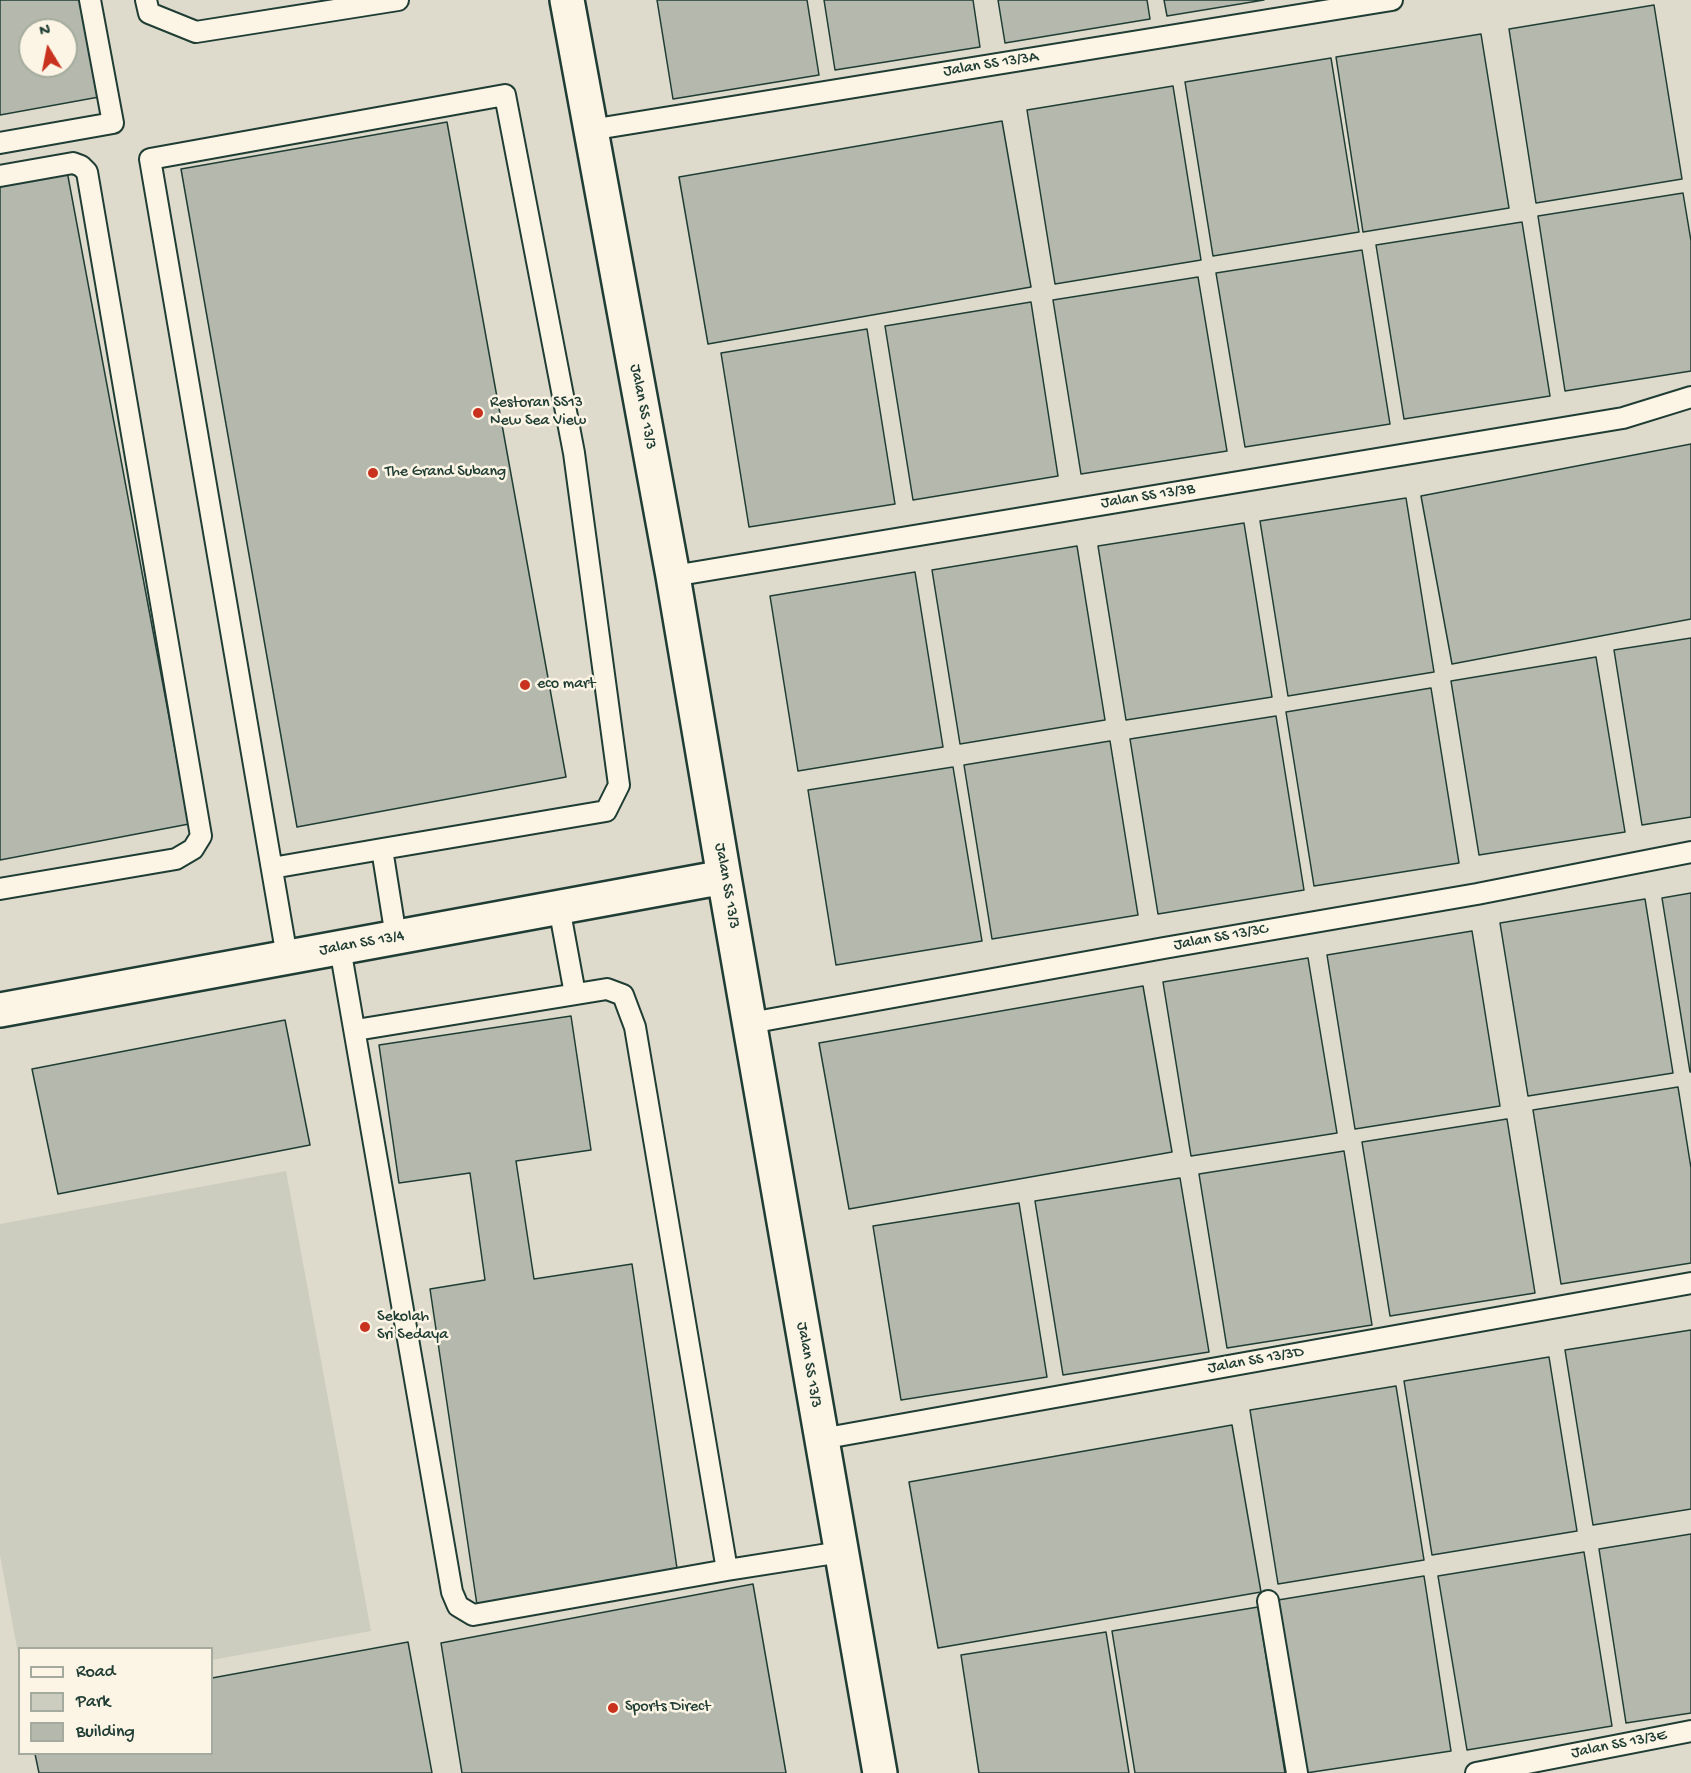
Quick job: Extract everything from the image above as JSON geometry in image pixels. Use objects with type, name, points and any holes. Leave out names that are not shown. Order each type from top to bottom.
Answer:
[{"type":"street","name":"Jalan SS 13/3","points":[[567,0],[673,576],[880,1773]]},
{"type":"street","name":"Jalan SS 13/4","points":[[0,1010],[724,877]]},
{"type":"lane","points":[[0,143],[113,123],[90,0]]},
{"type":"lane","points":[[146,0],[148,13],[196,32],[398,0]]},
{"type":"lane","name":"Jalan SS 13/3A","points":[[590,130],[1392,0]]},
{"type":"lane","points":[[272,868],[606,811],[619,785],[574,453],[505,95],[150,159],[287,957]]},
{"type":"lane","points":[[0,176],[73,163],[81,166],[87,172],[201,836],[193,849],[176,859],[0,889]]},
{"type":"lane","name":"Jalan SS 13/3B","points":[[673,576],[1623,418],[1691,397]]},
{"type":"lane","points":[[382,849],[396,937]]},
{"type":"lane","name":"Jalan SS 13/3C","points":[[750,1023],[1477,894],[1691,852]]},
{"type":"lane","points":[[559,908],[574,994]]},
{"type":"lane","points":[[340,948],[452,1592],[458,1606],[473,1615],[841,1552]]},
{"type":"lane","points":[[356,1030],[607,988],[623,995],[635,1026],[727,1570]]},
{"type":"lane","name":"Jalan SS 13/3D","points":[[821,1439],[1691,1283]]},
{"type":"lane","points":[[1268,1600],[1297,1773]]},
{"type":"lane","name":"Jalan SS 13/3E","points":[[1476,1773],[1691,1731]]},
{"type":"shaded area","points":[[0,0],[1691,0],[1691,1773],[0,1773]]},
{"type":"green space","points":[[286,1171],[371,1631],[213,1660],[213,1647],[18,1647],[18,1654],[0,1555],[0,1224]]},
{"type":"building","points":[[0,0],[81,0],[99,97],[0,115]]},
{"type":"building","points":[[657,0],[807,0],[819,75],[673,99]]},
{"type":"building","points":[[824,0],[973,0],[980,47],[835,70]]},
{"type":"building","points":[[998,0],[1147,0],[1150,19],[1005,43]]},
{"type":"building","points":[[1164,0],[1264,0],[1167,16]]},
{"type":"building","points":[[1654,5],[1682,179],[1536,203],[1509,29]]},
{"type":"building","points":[[1481,34],[1509,208],[1363,232],[1336,57]]},
{"type":"building","points":[[1331,58],[1359,232],[1213,256],[1185,82]]},
{"type":"building","points":[[1173,86],[1201,260],[1055,284],[1027,110]]},
{"type":"building","points":[[1002,121],[1031,287],[708,344],[679,177]]},
{"type":"building","name":"The Grand Subang","points":[[447,122],[566,777],[297,827],[181,169]]},
{"type":"building","points":[[67,171],[189,824],[0,860],[0,184]]},
{"type":"building","points":[[1683,193],[1691,241],[1691,371],[1565,391],[1538,216]]},
{"type":"building","points":[[1522,222],[1550,396],[1404,419],[1376,245]]},
{"type":"building","points":[[1362,250],[1390,424],[1245,447],[1216,273]]},
{"type":"building","points":[[1198,277],[1227,451],[1081,474],[1053,300]]},
{"type":"building","points":[[1031,302],[1058,476],[913,500],[885,326]]},
{"type":"building","points":[[867,329],[895,504],[749,527],[721,353]]},
{"type":"building","points":[[1691,444],[1691,619],[1452,664],[1421,496]]},
{"type":"building","points":[[1406,498],[1434,672],[1288,696],[1260,521]]},
{"type":"building","points":[[1244,523],[1272,697],[1126,720],[1098,546]]},
{"type":"building","points":[[1077,546],[1105,720],[960,744],[932,570]]},
{"type":"building","points":[[915,572],[943,747],[798,771],[770,596]]},
{"type":"building","points":[[1691,638],[1691,817],[1642,825],[1614,650]]},
{"type":"building","points":[[1596,657],[1625,832],[1479,855],[1451,681]]},
{"type":"building","points":[[1431,688],[1459,863],[1314,886],[1286,712]]},
{"type":"building","points":[[1276,716],[1304,890],[1158,914],[1130,739]]},
{"type":"building","points":[[1110,741],[1138,915],[992,939],[964,765]]},
{"type":"building","points":[[953,767],[982,941],[836,965],[808,790]]},
{"type":"building","points":[[1691,893],[1691,1072],[1690,1072],[1662,898]]},
{"type":"building","points":[[1645,899],[1673,1073],[1528,1096],[1500,923]]},
{"type":"building","points":[[1472,931],[1500,1106],[1355,1129],[1327,955]]},
{"type":"building","points":[[1308,958],[1337,1133],[1191,1156],[1163,982]]},
{"type":"building","points":[[1143,986],[1172,1152],[849,1209],[819,1043]]},
{"type":"building","points":[[571,1016],[591,1150],[516,1161],[534,1279],[632,1264],[678,1575],[477,1605],[430,1289],[485,1280],[470,1173],[399,1183],[379,1045]]},
{"type":"building","points":[[285,1020],[310,1145],[58,1194],[32,1069]]},
{"type":"building","points":[[1678,1087],[1691,1168],[1691,1263],[1561,1284],[1533,1110]]},
{"type":"building","points":[[1507,1119],[1535,1293],[1390,1316],[1362,1142]]},
{"type":"building","points":[[1344,1151],[1372,1325],[1227,1348],[1199,1174]]},
{"type":"building","points":[[1180,1178],[1209,1352],[1063,1375],[1035,1201]]},
{"type":"building","points":[[1019,1203],[1047,1377],[901,1400],[873,1226]]},
{"type":"building","points":[[1691,1330],[1691,1509],[1593,1525],[1565,1350]]},
{"type":"building","points":[[1549,1357],[1577,1531],[1432,1555],[1404,1381]]},
{"type":"building","points":[[1396,1386],[1424,1560],[1278,1584],[1250,1410]]},
{"type":"building","points":[[1232,1425],[1261,1592],[938,1648],[909,1482]]},
{"type":"building","points":[[1691,1534],[1691,1713],[1626,1723],[1599,1549]]},
{"type":"building","points":[[1584,1552],[1612,1726],[1467,1750],[1438,1576]]},
{"type":"building","points":[[1424,1576],[1451,1751],[1306,1773],[1278,1600]]},
{"type":"building","name":"Sports Direct","points":[[753,1584],[786,1773],[462,1773],[441,1643]]},
{"type":"building","points":[[1258,1607],[1285,1773],[1135,1773],[1112,1631]]},
{"type":"building","points":[[1106,1632],[1129,1773],[979,1773],[961,1655]]},
{"type":"building","points":[[408,1642],[432,1773],[39,1773],[35,1755],[213,1755],[213,1678]]},
{"type":"place","name":"Restoran SS13 New Sea View","points":[[478,413]]},
{"type":"place","name":"The Grand Subang","points":[[373,473]]},
{"type":"place","name":"eco mart","points":[[525,685]]},
{"type":"place","name":"Sekolah Sri Sedaya","points":[[365,1327]]},
{"type":"place","name":"Sports Direct","points":[[613,1708]]}]
